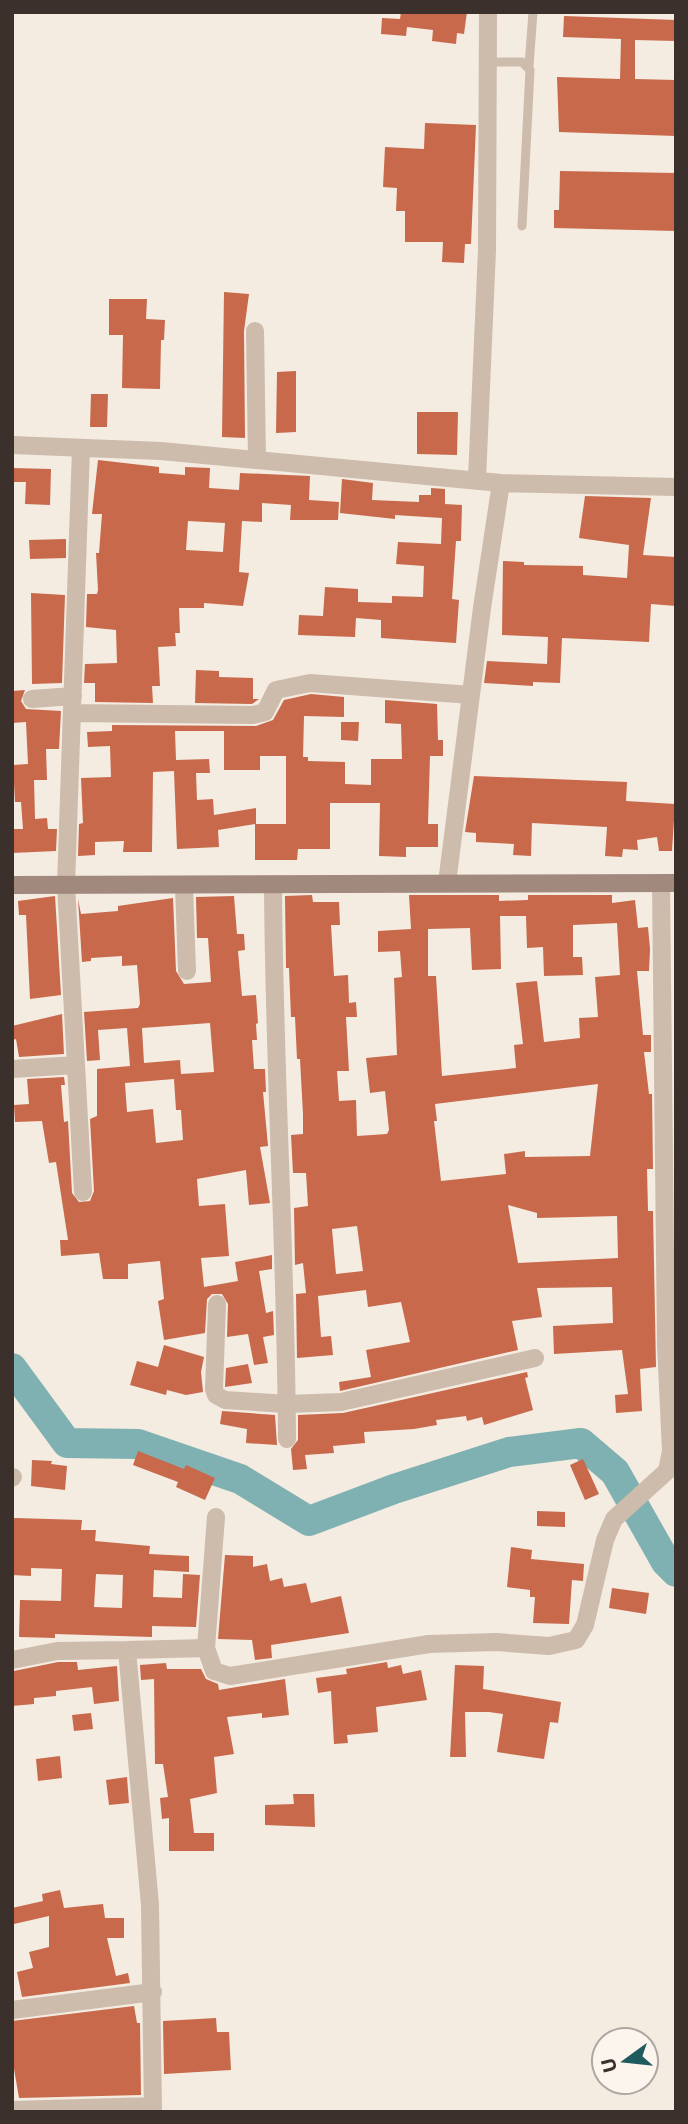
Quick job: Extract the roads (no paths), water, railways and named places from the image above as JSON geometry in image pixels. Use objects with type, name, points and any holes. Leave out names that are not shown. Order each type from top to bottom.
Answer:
[{"type":"main road","points":[[12,885],[669,883]]},
{"type":"street","points":[[477,479],[487,250],[488,12]]},
{"type":"street","points":[[255,331],[257,459]]},
{"type":"street","points":[[12,445],[257,459],[501,482],[676,487]]},
{"type":"street","points":[[81,448],[66,885],[82,1192]]},
{"type":"street","points":[[447,883],[501,482]]},
{"type":"street","points":[[32,698],[72,705],[253,715],[265,712],[276,690],[310,683],[471,695]]},
{"type":"street","points":[[216,1517],[206,1648],[215,1671],[230,1676],[429,1644],[563,1644],[576,1640],[585,1625],[605,1540],[614,1519],[667,1471],[671,1451],[669,883]]},
{"type":"street","points":[[273,885],[287,1439]]},
{"type":"street","points":[[184,886],[187,971]]},
{"type":"street","points":[[12,1069],[76,1065]]},
{"type":"street","points":[[217,1304],[216,1395],[225,1400],[287,1405],[352,1399],[534,1358]]},
{"type":"street","points":[[12,1660],[57,1651],[206,1648]]},
{"type":"street","points":[[12,2110],[153,2109],[152,1931],[127,1650]]},
{"type":"street","points":[[13,2005],[153,1992]]},
{"type":"lane","points":[[522,226],[528,66],[533,12]]},
{"type":"lane","points":[[488,62],[522,62],[528,66]]},
{"type":"waterway","points":[[12,1368],[67,1443],[138,1444],[240,1479],[309,1521],[394,1489],[509,1452],[581,1443],[615,1472],[666,1562],[676,1572]]}]
